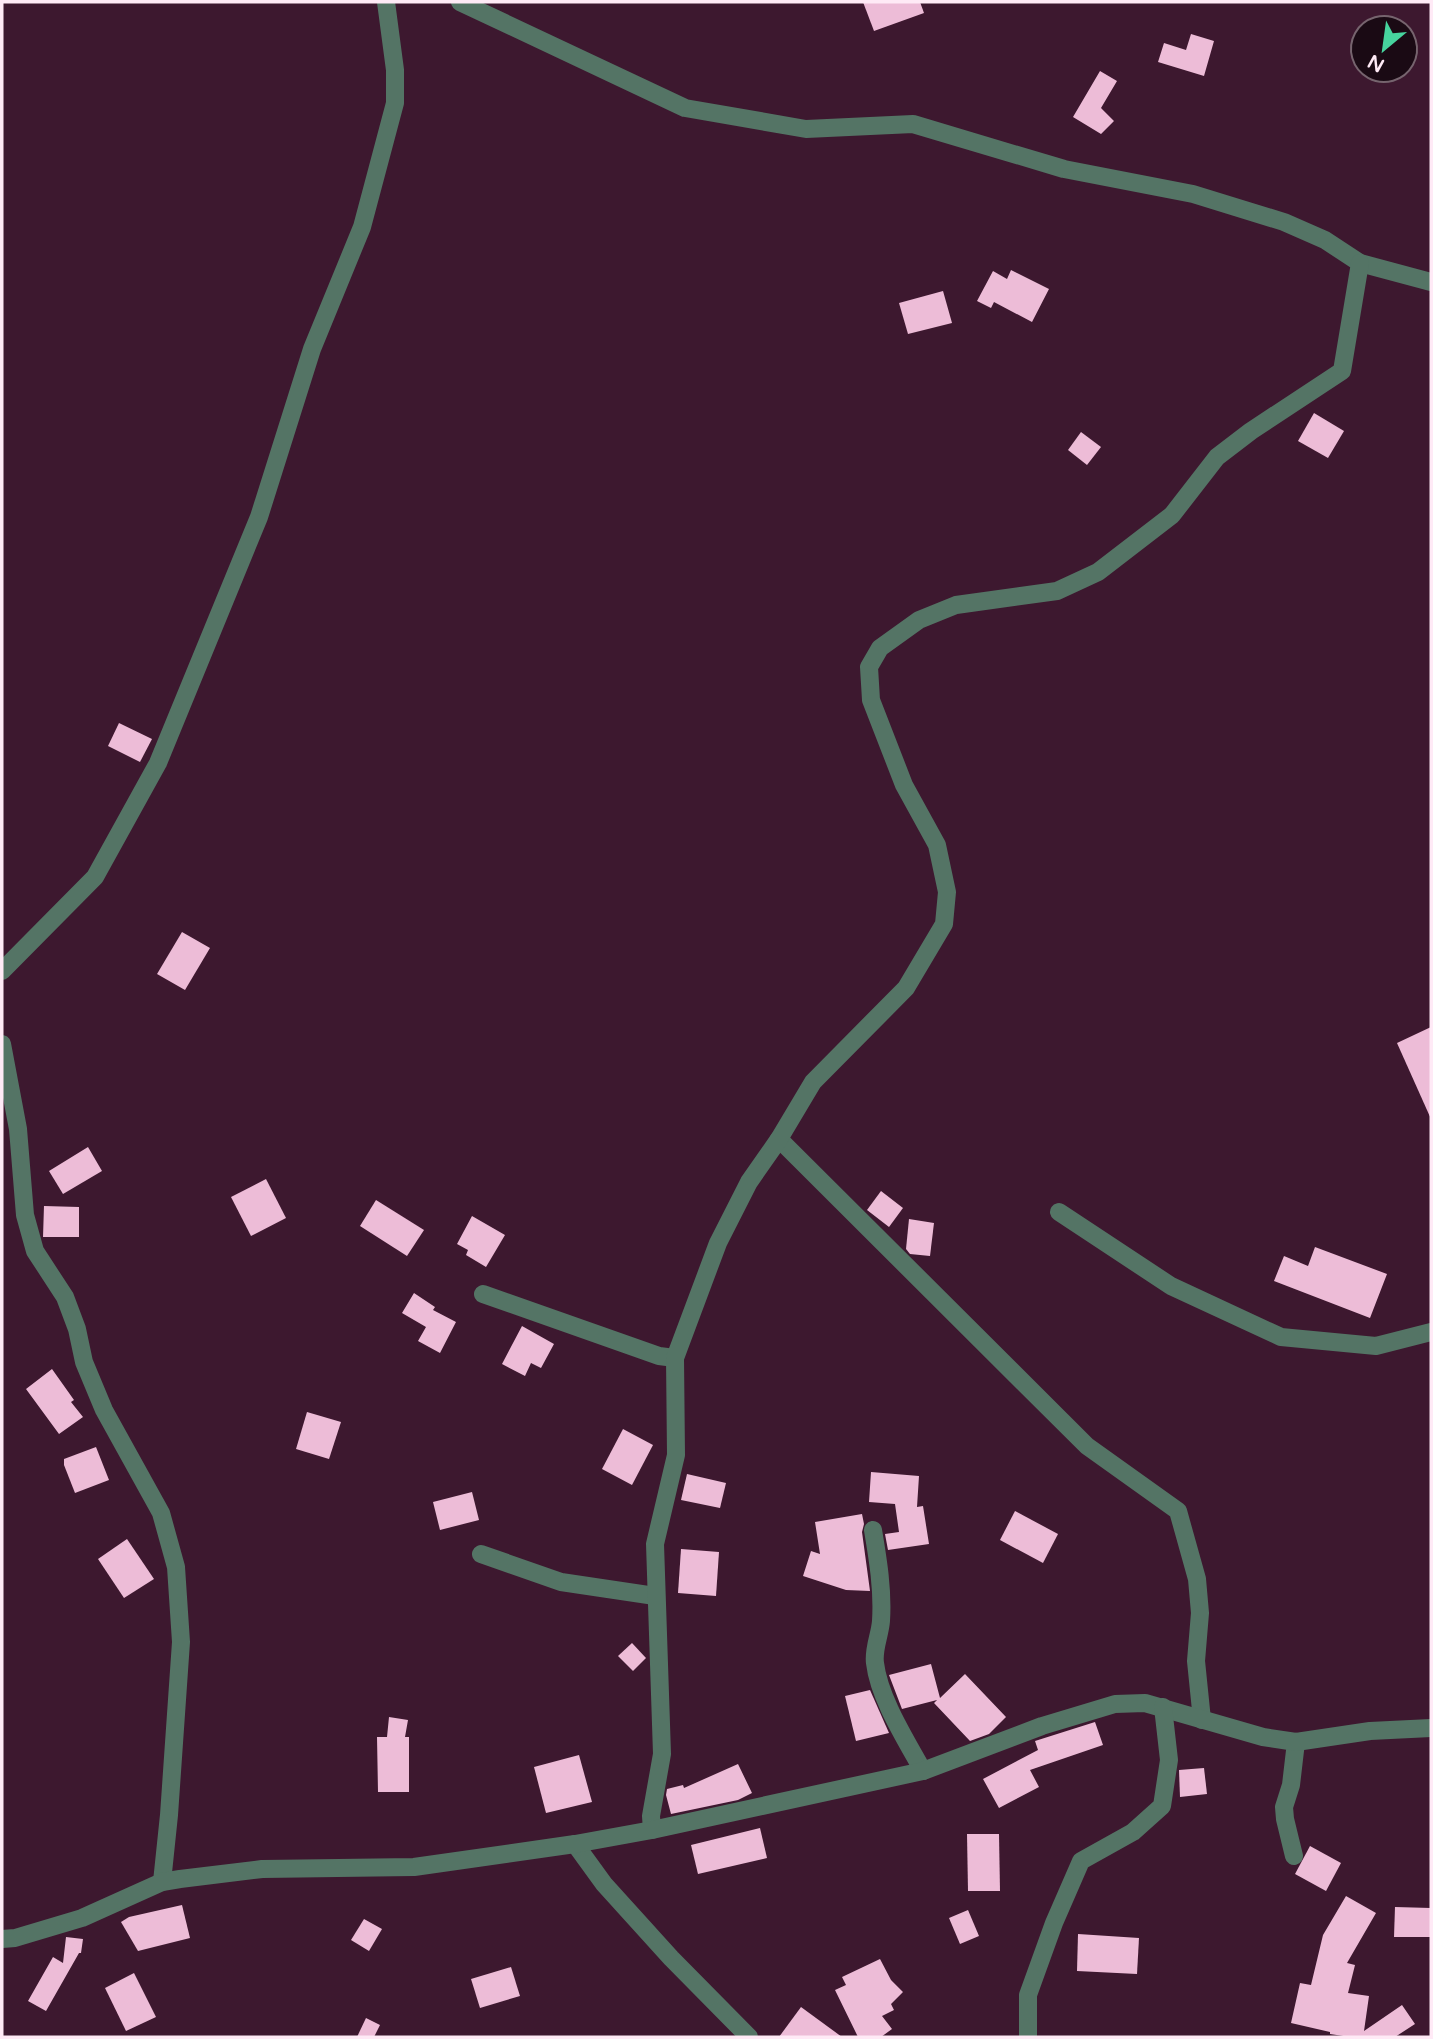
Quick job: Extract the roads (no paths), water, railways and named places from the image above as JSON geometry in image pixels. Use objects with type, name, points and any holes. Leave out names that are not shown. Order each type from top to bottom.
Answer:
[{"type":"street","points":[[2,971],[94,877],[158,763],[259,517],[312,349],[362,227],[395,103],[395,70],[386,2]]},
{"type":"street","points":[[460,2],[685,108],[806,129],[913,124],[1064,169],[1192,194],[1284,222],[1325,240],[1360,263],[1431,282]]},
{"type":"street","points":[[652,1830],[651,1816],[662,1754],[655,1544],[676,1455],[675,1358],[718,1243],[749,1182],[813,1082],[906,988],[944,924],[947,892],[937,845],[904,785],[871,700],[869,667],[880,648],[919,620],[956,605],[1057,592],[1098,572],[1172,515],[1217,457],[1251,431],[1342,371],[1360,263]]},
{"type":"street","points":[[2,1044],[18,1129],[25,1215],[35,1251],[65,1297],[78,1329],[84,1362],[104,1410],[161,1513],[176,1567],[181,1642],[162,1882]]},
{"type":"street","points":[[779,1139],[1087,1447],[1178,1511],[1197,1579],[1200,1613],[1196,1661],[1202,1720]]},
{"type":"street","points":[[1059,1212],[1171,1286],[1281,1337],[1376,1346],[1431,1332]]},
{"type":"street","points":[[483,1294],[659,1356],[675,1358]]},
{"type":"street","points":[[873,1530],[881,1580],[881,1623],[875,1662],[880,1684],[891,1709],[923,1771]]},
{"type":"street","points":[[481,1553],[561,1582],[656,1595]]},
{"type":"street","points":[[2,1939],[15,1938],[82,1918],[162,1882],[262,1870],[414,1867],[652,1830],[923,1771],[1042,1726],[1115,1704],[1144,1703],[1264,1737],[1296,1742],[1370,1731],[1431,1728]]},
{"type":"street","points":[[1028,2037],[1028,1995],[1054,1923],[1081,1861],[1133,1832],[1162,1806],[1169,1760],[1163,1707]]},
{"type":"street","points":[[1294,1856],[1284,1807],[1291,1785],[1296,1742]]},
{"type":"street","points":[[575,1844],[604,1884],[671,1958],[749,2037]]}]
